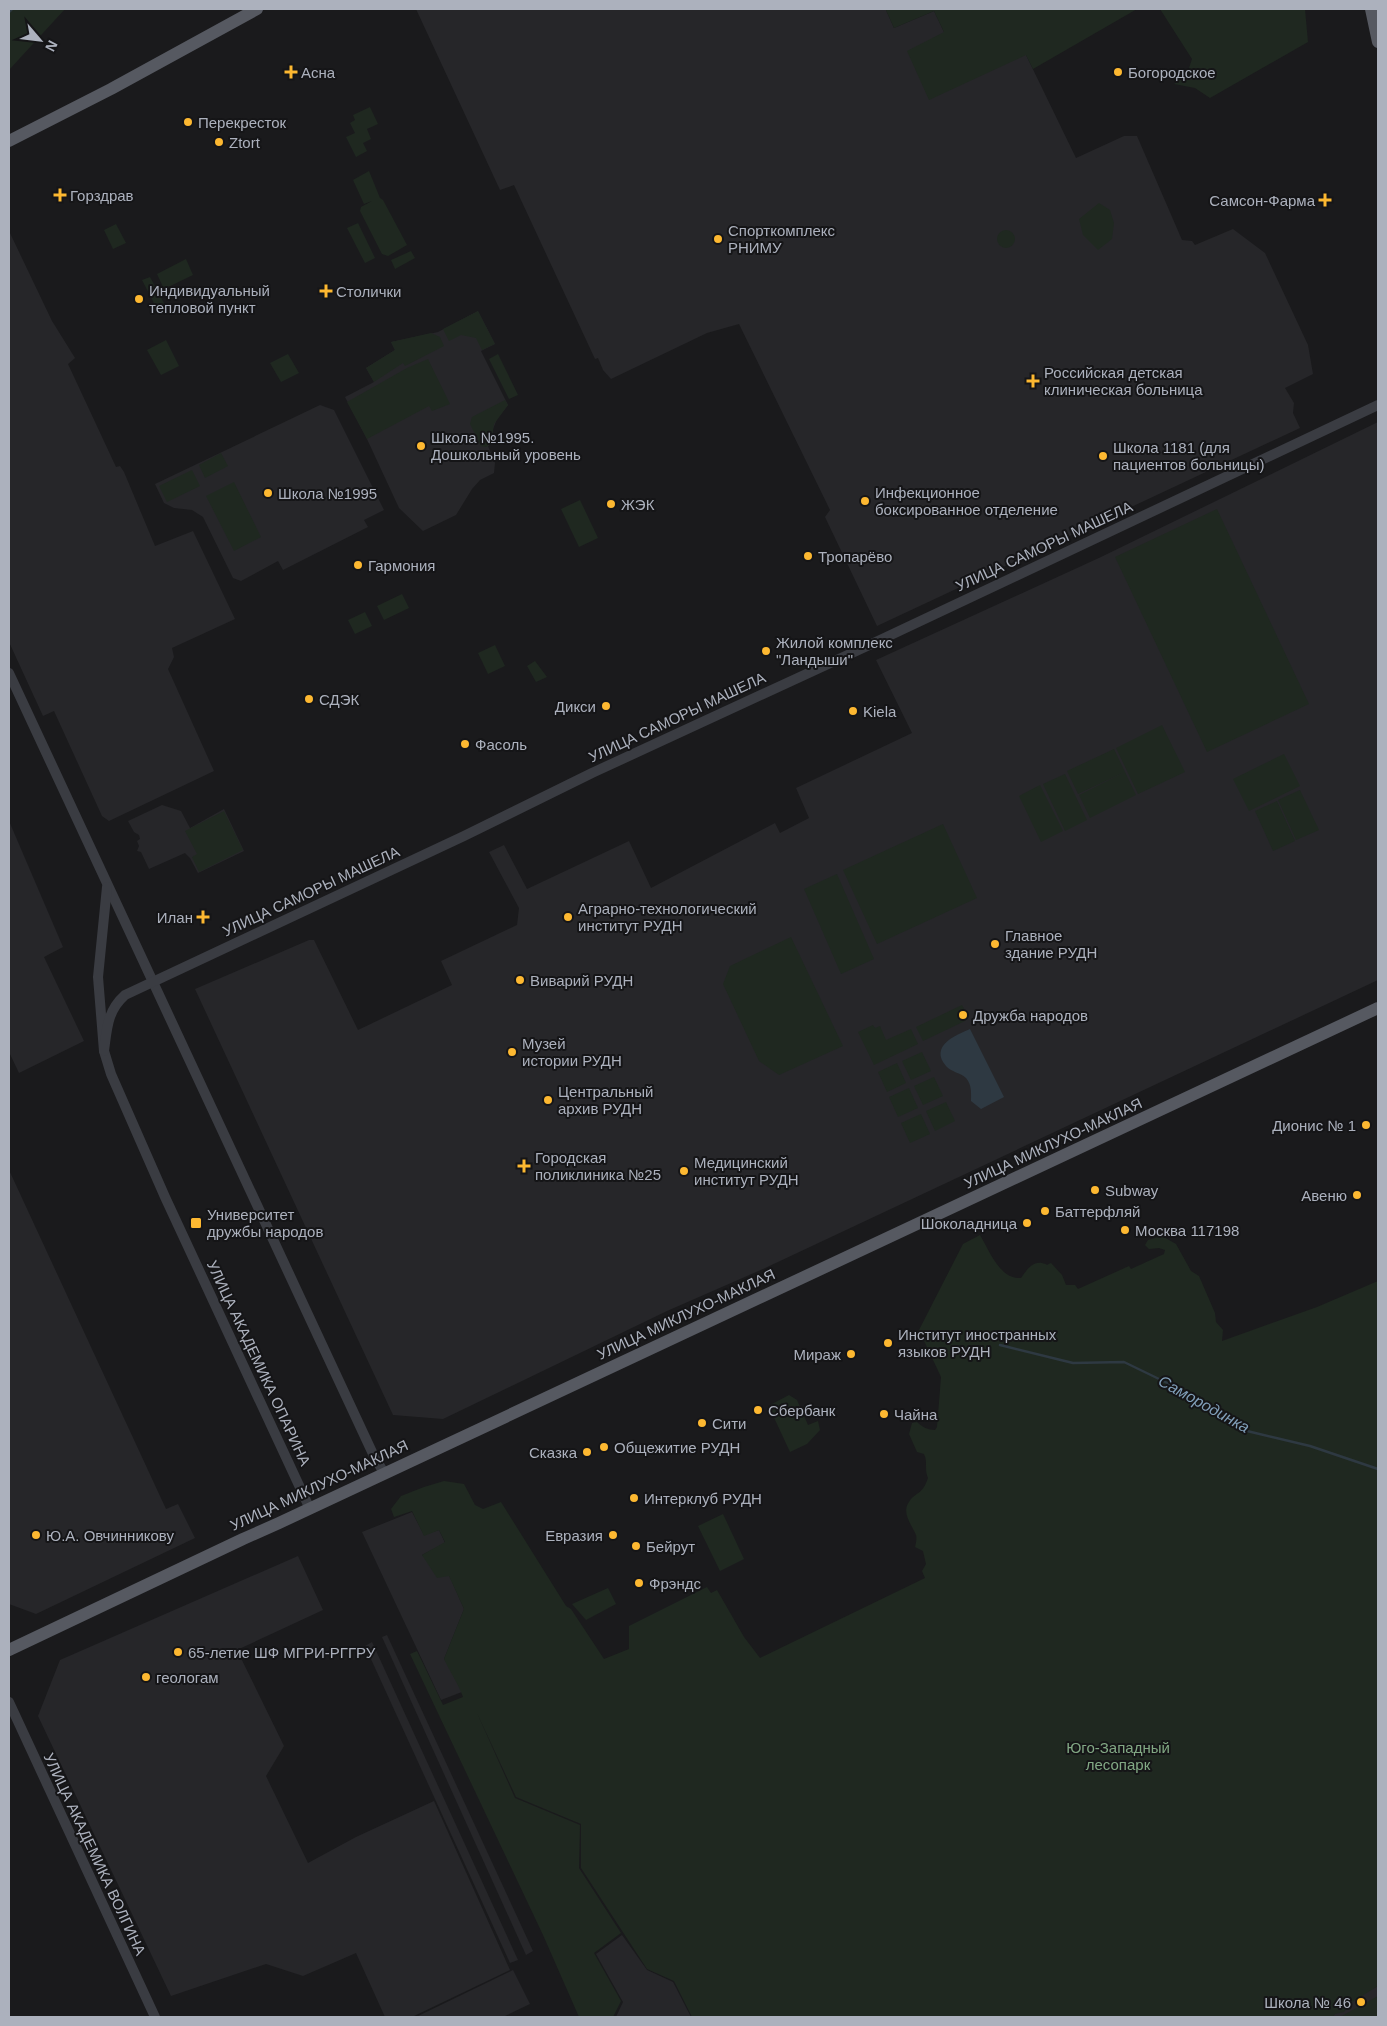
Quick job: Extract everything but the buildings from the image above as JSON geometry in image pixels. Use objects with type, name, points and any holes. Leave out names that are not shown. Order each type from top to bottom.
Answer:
[{"type":"main road","points":[[9,142],[257,9]]},
{"type":"main road","points":[[1371,10],[1378,42]]},
{"type":"main road","name":"УЛИЦА МИКЛУХО-МАКЛАЯ","points":[[9,1650],[1378,1008]]},
{"type":"street","name":"УЛИЦА САМОРЫ МАШЕЛА","points":[[104,1051],[109,1019],[115,1003],[125,995],[464,836],[601,769],[878,642],[1378,405]]},
{"type":"street","points":[[9,673],[373,1454],[384,1473]]},
{"type":"street","name":"УЛИЦА АКАДЕМИКА ОПАРИНА","points":[[107,886],[98,978],[104,1051],[110,1074],[161,1189],[310,1508]]},
{"type":"street","name":"УЛИЦА АКАДЕМИКА ВОЛГИНА","points":[[9,1702],[155,2017]]},
{"type":"shaded area","points":[[416,9],[889,9],[886,10],[894,28],[934,11],[944,32],[1026,55],[1076,158],[1124,136],[1137,136],[1182,240],[1192,241],[1195,245],[1233,229],[1265,253],[1308,345],[1313,374],[1285,388],[1294,403],[1293,413],[1300,428],[877,626],[825,517],[830,510],[739,324],[707,333],[611,379],[603,370],[598,358],[595,359],[514,185],[500,190]]},
{"type":"shaded area","points":[[9,231],[52,321],[75,358],[68,364],[116,467],[120,466],[124,472],[155,546],[193,531],[235,619],[172,648],[174,657],[168,669],[214,771],[109,821],[102,816],[54,711],[43,716],[9,642]]},
{"type":"shaded area","points":[[478,311],[495,344],[481,351],[508,405],[497,419],[493,429],[491,444],[488,446],[495,463],[494,473],[480,480],[472,489],[456,515],[423,531],[399,508],[345,397],[374,382],[366,368],[395,350],[391,342],[438,332]]},
{"type":"shaded area","name":"Школа №1995","points":[[320,405],[334,410],[384,510],[364,520],[368,527],[283,570],[278,561],[241,581],[233,578],[203,517],[192,510],[174,508],[164,503],[155,484]]},
{"type":"shaded area","points":[[1378,422],[1378,980],[763,1269],[667,1311],[443,1419],[393,1415],[195,989],[309,940],[314,940],[358,1030],[452,985],[441,961],[517,925],[519,908],[489,852],[504,845],[527,889],[629,841],[651,888],[775,823],[780,833],[809,818],[796,788],[912,733],[876,660],[1101,557]]},
{"type":"shaded area","points":[[162,805],[181,811],[190,828],[224,809],[244,851],[198,873],[185,853],[149,869],[141,852],[137,851],[139,835],[134,832],[128,821]]},
{"type":"shaded area","points":[[9,821],[63,947],[44,957],[84,1041],[19,1073],[9,1052]]},
{"type":"shaded area","points":[[970,1029],[1004,1097],[981,1109],[971,1101],[971,1089],[966,1078],[946,1066],[941,1053],[942,1047],[946,1042]]},
{"type":"shaded area","points":[[9,1170],[166,1509],[178,1504],[195,1538],[36,1614],[9,1604]]},
{"type":"shaded area","points":[[412,1512],[424,1535],[439,1530],[445,1543],[422,1555],[449,1575],[464,1609],[444,1659],[465,1684],[467,1690],[441,1700],[362,1532]]},
{"type":"shaded area","points":[[298,1556],[323,1610],[237,1650],[284,1746],[266,1776],[308,1863],[356,1837],[434,1801],[510,1970],[412,2017],[385,2017],[356,1953],[303,1976],[266,1964],[171,1996],[38,1716],[60,1660]]},
{"type":"shaded area","points":[[387,1635],[533,1951],[526,1955],[382,1637]]},
{"type":"shaded area","points":[[372,1642],[518,1960],[510,1963],[365,1646]]},
{"type":"shaded area","points":[[622,1935],[647,1970],[673,1982],[691,2017],[616,2017],[623,2002],[596,1954]]},
{"type":"shaded area","points":[[513,1970],[530,2004],[503,2017],[416,2017]]},
{"type":"shaded area","name":"Школа № 46","points":[[1378,1986],[1378,2017],[1311,2017]]},
{"type":"green space","points":[[9,9],[65,9],[9,70]]},
{"type":"green space","points":[[1137,9],[1033,69],[1026,55],[929,100],[907,51],[944,32],[934,11],[894,28],[886,10]]},
{"type":"green space","points":[[1160,9],[1305,9],[1308,42],[1210,98],[1195,88],[1174,84],[1187,74],[1192,59]]},
{"type":"green space","points":[[370,107],[378,124],[367,129],[371,139],[363,143],[367,151],[356,157],[346,137],[355,133],[350,123],[355,120],[353,115]]},
{"type":"green space","points":[[369,171],[380,198],[383,200],[407,245],[388,256],[382,254],[360,211],[361,207],[372,201],[364,204],[353,180]]},
{"type":"green space","points":[[1099,203],[1110,210],[1114,223],[1112,239],[1098,250],[1083,235],[1079,219]]},
{"type":"green space","points":[[358,223],[375,258],[365,263],[347,228]]},
{"type":"green space","points":[[116,224],[126,243],[113,249],[104,230]]},
{"type":"green space","points":[[1006,230],[1012,233],[1015,239],[1012,245],[1006,248],[1000,245],[997,239],[1000,233]]},
{"type":"green space","points":[[411,251],[415,258],[395,269],[391,260]]},
{"type":"green space","points":[[186,259],[193,275],[164,289],[157,274]]},
{"type":"green space","points":[[150,277],[165,305],[157,309],[142,280]]},
{"type":"green space","points":[[478,311],[495,344],[482,350],[476,338],[461,335],[449,341],[443,329]]},
{"type":"green space","points":[[431,333],[440,337],[444,346],[405,366],[403,363],[374,382],[366,368],[395,350],[391,342]]},
{"type":"green space","points":[[166,340],[179,366],[161,375],[147,350]]},
{"type":"green space","points":[[288,354],[299,373],[281,382],[270,363]]},
{"type":"green space","points":[[498,354],[518,395],[509,399],[489,359]]},
{"type":"green space","points":[[428,359],[450,404],[432,411],[429,406],[367,439],[347,402],[407,368]]},
{"type":"green space","points":[[505,400],[508,405],[494,424],[491,444],[486,447],[481,446],[470,424],[472,417]]},
{"type":"green space","points":[[221,453],[228,466],[205,478],[199,465]]},
{"type":"green space","points":[[192,470],[200,486],[167,502],[159,486]]},
{"type":"green space","points":[[234,482],[261,537],[234,551],[206,496]]},
{"type":"green space","points":[[580,500],[598,538],[579,547],[561,509]]},
{"type":"green space","points":[[1217,509],[1309,704],[1207,752],[1115,557]]},
{"type":"green space","points":[[402,594],[409,608],[384,620],[377,606]]},
{"type":"green space","points":[[365,612],[372,626],[355,634],[348,620]]},
{"type":"green space","points":[[495,645],[505,666],[488,674],[478,653]]},
{"type":"green space","points":[[535,661],[547,677],[536,682],[527,666]]},
{"type":"green space","points":[[1162,725],[1185,772],[1138,794],[1116,748]]},
{"type":"green space","points":[[1114,749],[1125,772],[1078,794],[1067,771]]},
{"type":"green space","points":[[1284,754],[1300,786],[1249,811],[1233,779]]},
{"type":"green space","points":[[1125,772],[1136,795],[1090,818],[1079,795]]},
{"type":"green space","points":[[1065,774],[1087,820],[1065,831],[1043,784]]},
{"type":"green space","points":[[1040,785],[1063,831],[1041,842],[1019,796]]},
{"type":"green space","points":[[1300,790],[1319,830],[1296,840],[1278,800]]},
{"type":"green space","points":[[1277,801],[1295,841],[1273,851],[1255,811]]},
{"type":"green space","points":[[224,811],[243,850],[199,872],[192,857],[197,854],[185,831]]},
{"type":"green space","points":[[943,824],[977,898],[877,944],[843,870]]},
{"type":"green space","points":[[837,874],[874,959],[841,974],[804,889]]},
{"type":"green space","points":[[791,937],[843,1046],[779,1075],[759,1061],[723,984],[730,966]]},
{"type":"green space","points":[[962,1005],[968,1016],[965,1021],[923,1041],[916,1027]]},
{"type":"green space","points":[[873,1025],[875,1028],[880,1026],[886,1040],[911,1029],[918,1044],[874,1065],[858,1032]]},
{"type":"green space","points":[[922,1052],[931,1071],[911,1080],[902,1061]]},
{"type":"green space","points":[[897,1063],[906,1083],[887,1092],[878,1072]]},
{"type":"green space","points":[[934,1077],[943,1096],[923,1105],[914,1086]]},
{"type":"green space","points":[[909,1088],[918,1108],[898,1117],[889,1097]]},
{"type":"green space","points":[[946,1102],[955,1121],[935,1131],[926,1111]]},
{"type":"green space","points":[[921,1114],[930,1134],[910,1143],[901,1123]]},
{"type":"green space","name":"Юго-Западный лесопарк","points":[[980,1235],[991,1256],[1007,1274],[1021,1278],[1035,1264],[1042,1263],[1047,1265],[1051,1263],[1062,1275],[1066,1285],[1075,1285],[1078,1289],[1129,1266],[1131,1269],[1164,1254],[1165,1250],[1159,1248],[1149,1249],[1145,1245],[1148,1240],[1162,1236],[1176,1244],[1191,1271],[1199,1276],[1215,1313],[1216,1322],[1223,1330],[1222,1341],[1317,1307],[1378,1281],[1378,1986],[1352,2002],[1344,2012],[1335,2014],[1333,2017],[692,2017],[674,1981],[647,1969],[581,1868],[581,1824],[516,1797],[477,1713],[515,1798],[580,1825],[579,1868],[621,1933],[594,1953],[621,2001],[613,2017],[579,2017],[543,1935],[410,1654],[417,1651],[443,1705],[463,1697],[444,1659],[464,1609],[449,1576],[437,1578],[422,1555],[445,1542],[439,1530],[424,1536],[412,1511],[394,1517],[391,1509],[401,1496],[444,1481],[464,1484],[475,1505],[483,1509],[501,1502],[566,1606],[571,1609],[604,1659],[629,1649],[629,1626],[707,1587],[711,1593],[717,1590],[744,1637],[760,1658],[925,1578],[922,1571],[926,1564],[923,1551],[915,1547],[916,1535],[906,1510],[909,1502],[921,1491],[928,1478],[926,1460],[924,1454],[917,1452],[909,1434],[912,1423],[917,1422],[925,1428],[932,1430],[935,1430],[937,1427],[941,1377],[919,1330],[963,1244]]},
{"type":"green space","points":[[789,1395],[797,1400],[808,1425],[818,1421],[820,1430],[807,1444],[790,1452],[770,1409],[770,1405]]},
{"type":"green space","points":[[723,1514],[744,1559],[720,1571],[698,1526]]},
{"type":"green space","points":[[608,1588],[616,1604],[586,1620],[572,1604]]},
{"type":"green space","points":[[1378,1996],[1378,2017],[1340,2017]]},
{"type":"waterway","points":[[9,12],[12,9]]},
{"type":"waterway","name":"Самородинка","points":[[1000,1345],[1073,1363],[1124,1362],[1190,1394],[1247,1431],[1310,1446],[1378,1469]]},
{"type":"place","name":"Асна","points":[[291,72]]},
{"type":"place","name":"Богородское","points":[[1118,72]]},
{"type":"place","name":"Перекресток","points":[[188,122]]},
{"type":"place","name":"Ztort","points":[[219,142]]},
{"type":"place","name":"Горздрав","points":[[60,195]]},
{"type":"place","name":"Самсон-Фарма","points":[[1325,200]]},
{"type":"place","name":"Спорткомплекс РНИМУ","points":[[718,239]]},
{"type":"place","name":"Столички","points":[[326,291]]},
{"type":"place","name":"Индивидуальный тепловой пункт","points":[[139,299]]},
{"type":"place","name":"Российская детская клиническая больница","points":[[1033,381]]},
{"type":"place","name":"Школа №1995. Дошкольный уровень","points":[[421,446]]},
{"type":"place","name":"Школа 1181 (для пациентов больницы)","points":[[1103,456]]},
{"type":"place","name":"Школа №1995","points":[[268,493]]},
{"type":"place","name":"Инфекционное боксированное отделение","points":[[865,501]]},
{"type":"place","name":"ЖЭК","points":[[611,504]]},
{"type":"place","name":"Тропарёво","points":[[808,556]]},
{"type":"place","name":"Гармония","points":[[358,565]]},
{"type":"place","name":"Жилой комплекс \"Ландыши\"","points":[[766,651]]},
{"type":"place","name":"СДЭК","points":[[309,699]]},
{"type":"place","name":"Дикси","points":[[606,706]]},
{"type":"place","name":"Kiela","points":[[853,711]]},
{"type":"place","name":"Фасоль","points":[[465,744]]},
{"type":"place","name":"Илан","points":[[203,917]]},
{"type":"place","name":"Аграрно-технологический институт РУДН","points":[[568,917]]},
{"type":"place","name":"Главное здание РУДН","points":[[995,944]]},
{"type":"place","name":"Виварий РУДН","points":[[520,980]]},
{"type":"place","name":"Дружба народов","points":[[963,1015]]},
{"type":"place","name":"Музей истории РУДН","points":[[512,1052]]},
{"type":"place","name":"Центральный архив РУДН","points":[[548,1100]]},
{"type":"place","name":"Дионис № 1","points":[[1366,1125]]},
{"type":"place","name":"Городская поликлиника №25","points":[[524,1166]]},
{"type":"place","name":"Медицинский институт РУДН","points":[[684,1171]]},
{"type":"place","name":"Subway","points":[[1095,1190]]},
{"type":"place","name":"Авеню","points":[[1357,1195]]},
{"type":"place","name":"Баттерфляй","points":[[1045,1211]]},
{"type":"place","name":"Университет дружбы народов","points":[[196,1223]]},
{"type":"place","name":"Шоколадница","points":[[1027,1223]]},
{"type":"place","name":"Москва 117198","points":[[1125,1230]]},
{"type":"place","name":"Институт иностранных языков РУДН","points":[[888,1343]]},
{"type":"place","name":"Мираж","points":[[851,1354]]},
{"type":"place","name":"Сбербанк","points":[[758,1410]]},
{"type":"place","name":"Чайна","points":[[884,1414]]},
{"type":"place","name":"Сити","points":[[702,1423]]},
{"type":"place","name":"Общежитие РУДН","points":[[604,1447]]},
{"type":"place","name":"Сказка","points":[[587,1452]]},
{"type":"place","name":"Интерклуб РУДН","points":[[634,1498]]},
{"type":"place","name":"Ю.А. Овчинникову","points":[[36,1535]]},
{"type":"place","name":"Евразия","points":[[613,1535]]},
{"type":"place","name":"Бейрут","points":[[636,1546]]},
{"type":"place","name":"Фрэндс","points":[[639,1583]]},
{"type":"place","name":"65-летие ШФ МГРИ-РГГРУ","points":[[178,1652]]},
{"type":"place","name":"геологам","points":[[146,1677]]},
{"type":"place","name":"Школа № 46","points":[[1361,2002]]}]
